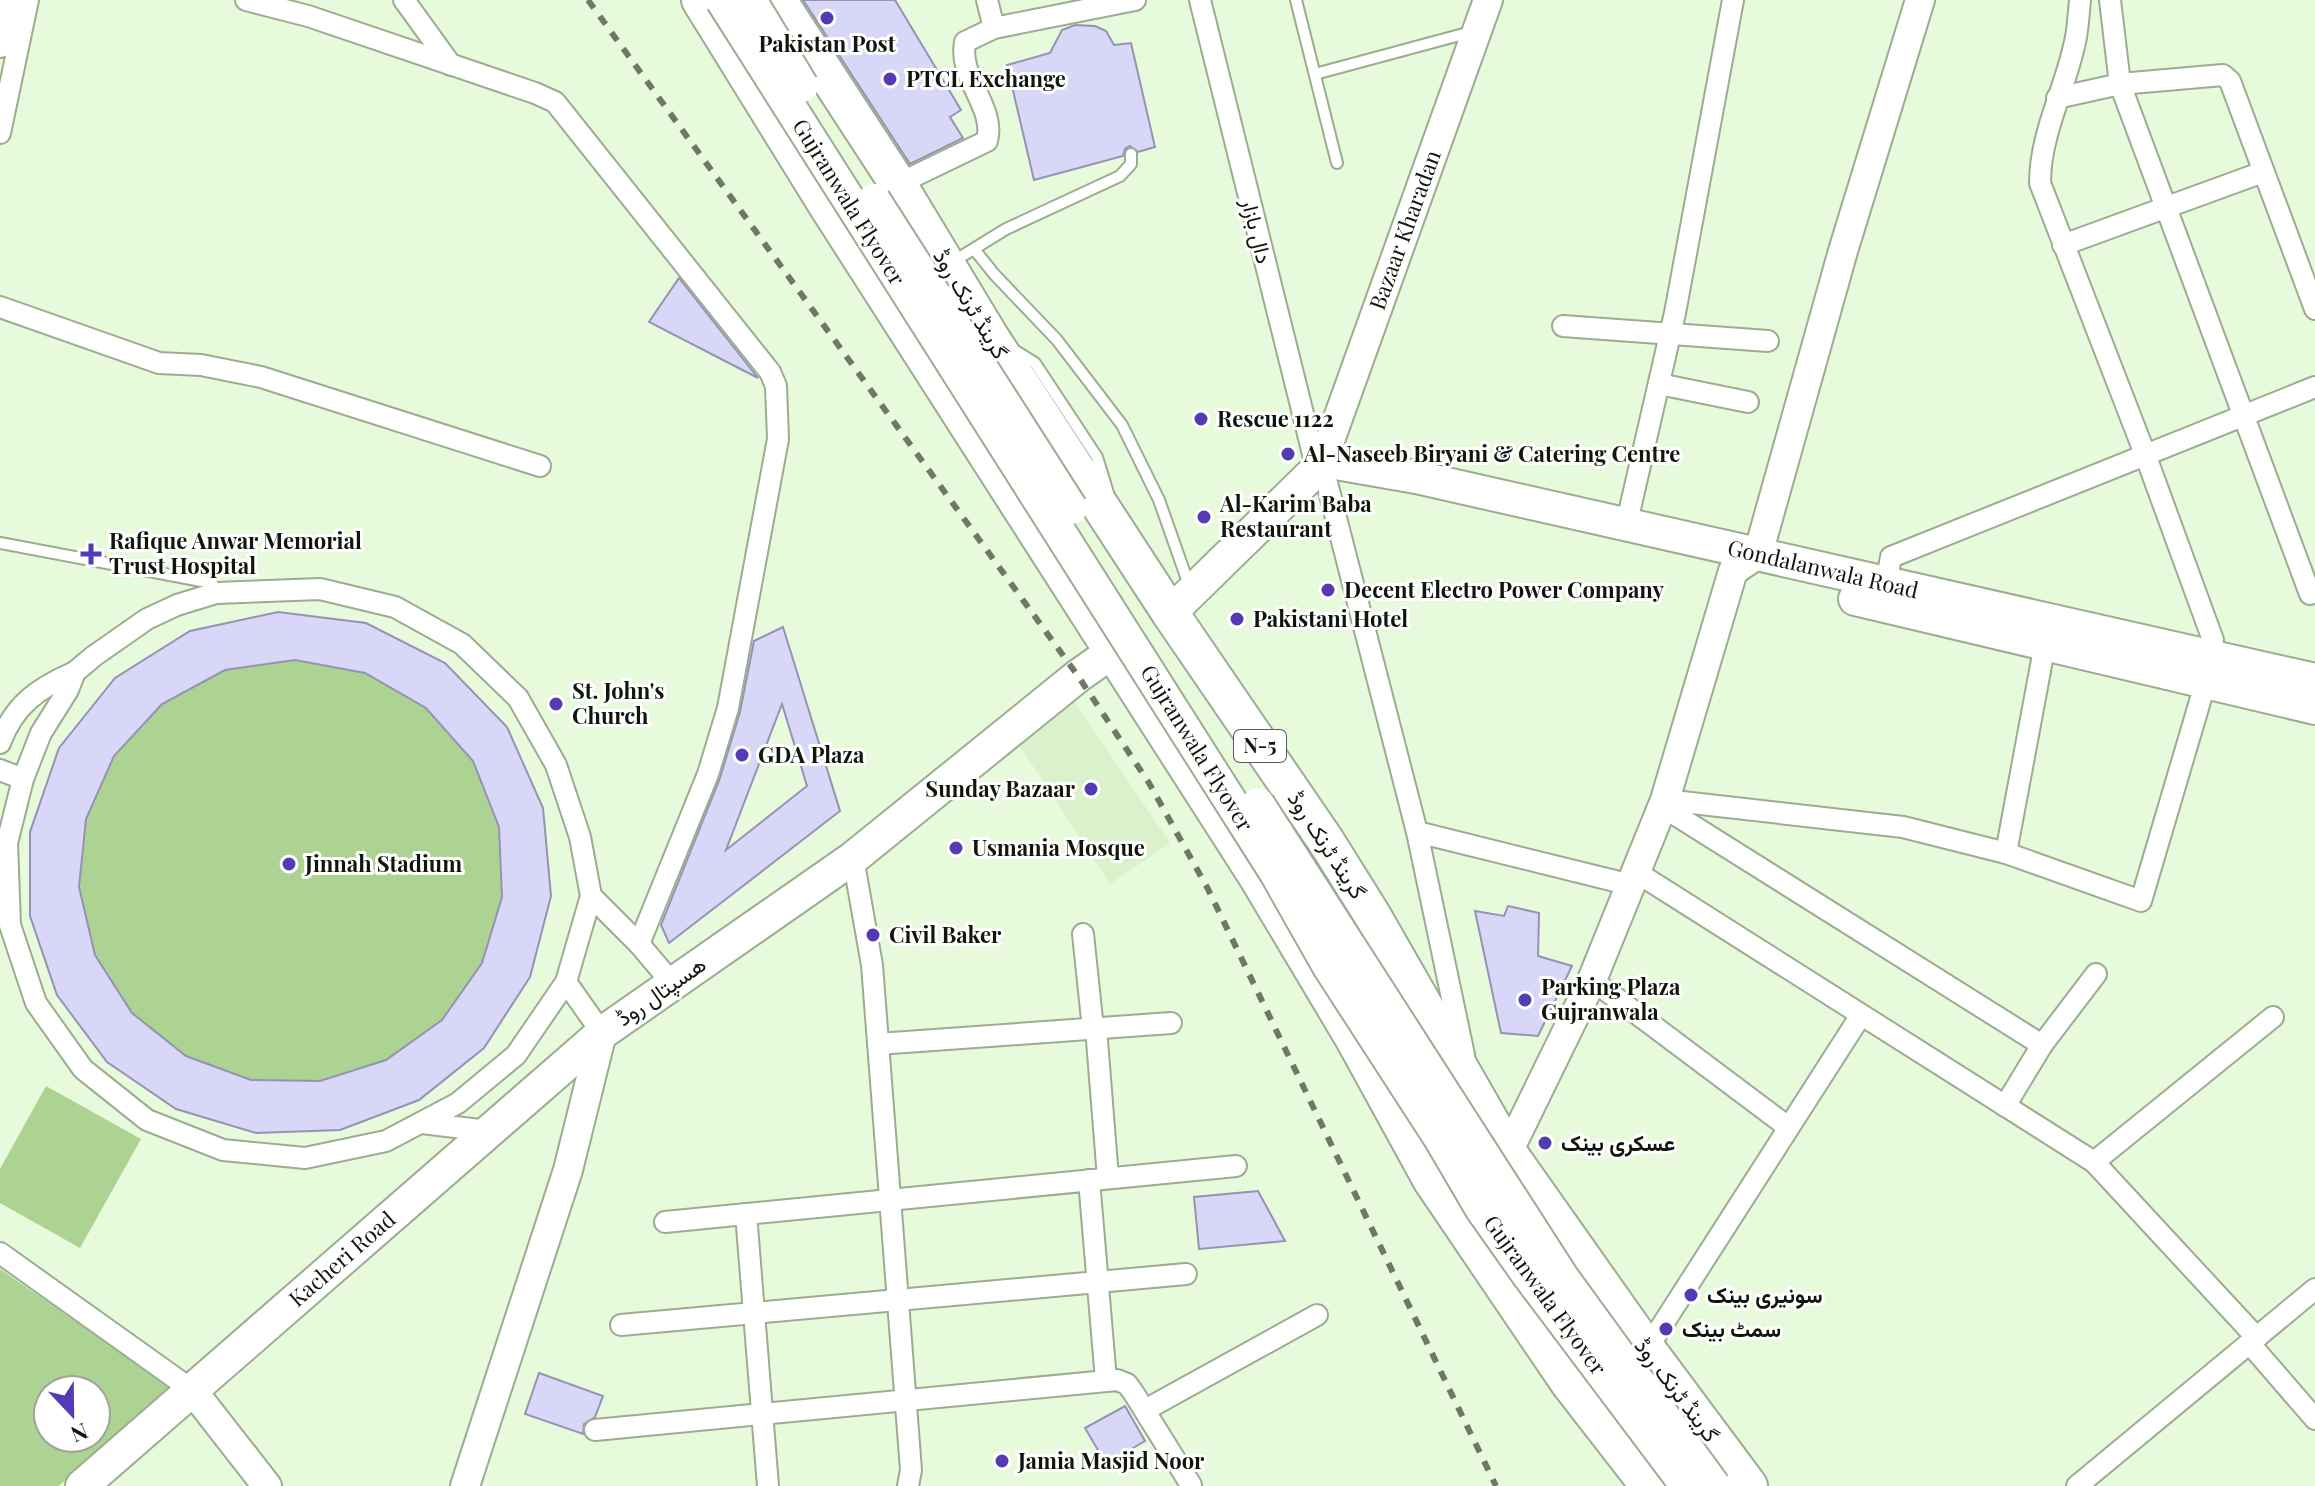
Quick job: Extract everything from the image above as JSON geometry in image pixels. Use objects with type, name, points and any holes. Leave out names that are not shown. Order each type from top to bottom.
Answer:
[{"type":"highway","points":[[700,0],[939,381],[1258,878],[1354,1039],[1432,1181],[1560,1370],[1649,1486]]},
{"type":"highway","name":"گرینڈ ٹرنک روڈ","points":[[778,0],[898,184],[961,256],[991,338],[1105,510],[1181,602],[1371,913],[1508,1152],[1647,1349],[1749,1486]]},
{"type":"highway","points":[[939,381],[991,338]]},
{"type":"highway","points":[[1258,878],[1326,841]]},
{"type":"main road","points":[[0,41],[8,0]]},
{"type":"main road","name":"Gujranwala Flyover","points":[[722,0],[1268,860],[1328,965],[1440,1138],[1481,1208],[1687,1486]]},
{"type":"main road","name":"Gujranwala Flyover","points":[[750,0],[1196,708],[1562,1277],[1714,1486]]},
{"type":"main road","points":[[1181,602],[1323,470]]},
{"type":"main road","name":"Gondalanwala Road","points":[[1323,470],[1416,477],[1626,526],[2045,644],[2208,669],[2315,680]]},
{"type":"main road","name":"Gondalanwala Road","points":[[1323,470],[1746,562],[1886,584],[2208,669],[2315,708]]},
{"type":"main road","name":"ھسپتال روڈ","points":[[602,1033],[853,858],[1059,691],[1112,652]]},
{"type":"main road","name":"Kacheri Road","points":[[82,1486],[602,1033]]},
{"type":"street","points":[[0,133],[28,0]]},
{"type":"street","points":[[246,0],[290,6],[555,102],[770,372],[776,386],[778,439],[728,708],[708,774],[639,944]]},
{"type":"street","points":[[404,0],[451,65]]},
{"type":"street","points":[[987,0],[994,28]]},
{"type":"street","points":[[898,184],[987,141],[990,130],[987,118],[965,71],[965,42],[994,28],[1086,5],[1135,0]]},
{"type":"street","name":"دال بازار","points":[[1200,0],[1417,832],[1471,1088]]},
{"type":"street","name":"Bazaar Kharadan","points":[[1323,470],[1488,0]]},
{"type":"street","points":[[1626,526],[1670,335],[1733,0]]},
{"type":"street","points":[[1508,1152],[1592,980],[1664,804],[1746,562],[1920,0]]},
{"type":"street","points":[[1664,804],[1903,827],[2006,853],[2141,901],[2208,669],[2213,640],[2040,183],[2040,166],[2076,39],[2080,0]]},
{"type":"street","points":[[2110,0],[2120,84],[2310,594]]},
{"type":"street","points":[[2057,98],[2120,84],[2223,75],[2230,81],[2263,172],[2311,282],[2315,309]]},
{"type":"street","points":[[2063,245],[2263,172]]},
{"type":"street","points":[[0,307],[159,363],[201,365],[261,377],[540,466]]},
{"type":"street","points":[[1563,326],[1768,341]]},
{"type":"street","points":[[1659,384],[1748,402]]},
{"type":"street","points":[[1886,584],[1891,557],[2315,387]]},
{"type":"street","points":[[0,743],[4,719],[45,685],[75,672],[147,619],[177,605],[216,593],[320,589],[395,607],[462,644],[518,698],[556,765],[580,837],[591,896],[566,982],[516,1055],[458,1103],[386,1141],[305,1158],[223,1150],[147,1120],[83,1069],[36,1003],[10,925],[3,836],[41,733],[68,690],[75,672]]},
{"type":"street","points":[[2006,853],[2045,644]]},
{"type":"street","points":[[4,719],[41,733]]},
{"type":"street","points":[[0,770],[23,779]]},
{"type":"street","points":[[1664,804],[2042,1045]]},
{"type":"street","points":[[1417,832],[1633,878],[1861,1015],[2094,1162],[2254,1341],[2315,1419]]},
{"type":"street","points":[[853,858],[872,965],[911,1470],[908,1486]]},
{"type":"street","points":[[591,896],[639,944],[672,983]]},
{"type":"street","points":[[1083,934],[1094,1029],[1098,1281],[1106,1380]]},
{"type":"street","points":[[2005,1106],[2042,1045],[2096,974]]},
{"type":"street","points":[[1592,980],[1788,1127]]},
{"type":"street","points":[[566,982],[602,1033]]},
{"type":"street","points":[[1647,1349],[1861,1015]]},
{"type":"street","points":[[2094,1162],[2273,1017]]},
{"type":"street","points":[[878,1044],[1171,1023]]},
{"type":"street","name":"ھسپتال روڈ","points":[[465,1486],[568,1170],[602,1033]]},
{"type":"street","points":[[422,1123],[488,1131]]},
{"type":"street","points":[[665,1222],[1236,1166]]},
{"type":"street","points":[[746,1214],[768,1486]]},
{"type":"street","points":[[0,1253],[192,1390],[267,1486]]},
{"type":"street","points":[[621,1325],[1186,1274]]},
{"type":"street","points":[[2077,1486],[2315,1289]]},
{"type":"street","points":[[1145,1410],[1317,1315]]},
{"type":"street","points":[[595,1430],[1106,1380],[1127,1384],[1191,1485]]},
{"type":"lane","points":[[1296,0],[1337,163]]},
{"type":"lane","points":[[1315,74],[1477,31]]},
{"type":"lane","points":[[961,256],[1006,229],[1120,176],[1131,164],[1131,154]]},
{"type":"lane","points":[[961,256],[994,274],[1057,340],[1122,425],[1159,500],[1181,602]]},
{"type":"lane","points":[[0,543],[212,583],[216,593]]},
{"type":"shaded area","name":"Sunday Bazaar","points":[[1070,695],[1170,843],[1110,884],[1013,735]]},
{"type":"green space","name":"Jinnah Stadium","points":[[278,612],[366,623],[445,663],[507,727],[543,808],[551,896],[484,1048],[256,1133],[176,1109],[107,1062],[57,995],[30,916],[59,748],[115,678],[190,631]]},
{"type":"green space","points":[[46,1086],[141,1139],[80,1248],[0,1203],[0,1169]]},
{"type":"green space","points":[[0,1269],[171,1387],[112,1439],[112,1374],[32,1374],[32,1454],[95,1454],[59,1486],[0,1486]]},
{"type":"building","name":"PTCL Exchange","points":[[803,0],[895,0],[961,110],[950,117],[963,138],[910,164]]},
{"type":"building","points":[[1075,25],[1095,26],[1106,31],[1114,45],[1131,43],[1155,147],[1138,152],[1130,146],[1123,156],[1034,180],[1007,65],[1050,53],[1062,30]]},
{"type":"building","points":[[679,278],[758,378],[649,322]]},
{"type":"building","points":[[278,612],[366,623],[445,663],[507,727],[543,808],[551,896],[530,977],[484,1048],[419,1100],[340,1130],[256,1133],[176,1109],[107,1062],[57,995],[30,916],[30,832],[59,748],[115,678],[190,631]],"holes":[[[295,660],[365,673],[426,708],[473,761],[499,827],[502,897],[482,963],[442,1020],[386,1060],[320,1081],[251,1080],[186,1056],[132,1013],[95,955],[79,887],[86,819],[114,756],[162,704],[225,670]]]},
{"type":"building","name":"GDA Plaza","points":[[783,627],[840,811],[669,943],[661,925],[720,778],[740,712],[754,641]],"holes":[[[782,704],[807,786],[726,850]]]},
{"type":"building","name":"Parking Plaza Gujranwala","points":[[1508,906],[1539,913],[1538,956],[1572,966],[1538,1036],[1501,1033],[1475,911],[1504,916]]},
{"type":"building","points":[[1258,1191],[1285,1241],[1199,1249],[1194,1197]]},
{"type":"building","points":[[539,1373],[603,1396],[595,1417],[584,1424],[583,1434],[525,1414]]},
{"type":"building","points":[[1125,1406],[1145,1441],[1106,1464],[1085,1428]]},
{"type":"railway","points":[[588,0],[1078,676],[1149,783],[1208,889],[1496,1486]]},
{"type":"place","name":"Pakistan Post","points":[[827,18]]},
{"type":"place","name":"PTCL Exchange","points":[[890,79]]},
{"type":"place","name":"Rescue 1122","points":[[1201,419]]},
{"type":"place","name":"Al-Naseeb Biryani & Catering Centre","points":[[1288,454]]},
{"type":"place","name":"Al-Karim Baba Restaurant","points":[[1204,517]]},
{"type":"place","name":"Rafique Anwar Memorial Trust Hospital","points":[[91,554]]},
{"type":"place","name":"Decent Electro Power Company","points":[[1328,590]]},
{"type":"place","name":"Pakistani Hotel","points":[[1237,619]]},
{"type":"place","name":"St. John's Church","points":[[556,704]]},
{"type":"place","name":"GDA Plaza","points":[[742,755]]},
{"type":"place","name":"Sunday Bazaar","points":[[1091,789]]},
{"type":"place","name":"Usmania Mosque","points":[[956,848]]},
{"type":"place","name":"Jinnah Stadium","points":[[289,864]]},
{"type":"place","name":"Civil Baker","points":[[873,935]]},
{"type":"place","name":"Parking Plaza Gujranwala","points":[[1525,1000]]},
{"type":"place","name":"عسکری بینک","points":[[1545,1143]]},
{"type":"place","name":"سونیری بینک","points":[[1691,1295]]},
{"type":"place","name":"سمٹ بینک","points":[[1666,1329]]},
{"type":"place","name":"Jamia Masjid Noor","points":[[1002,1461]]}]
